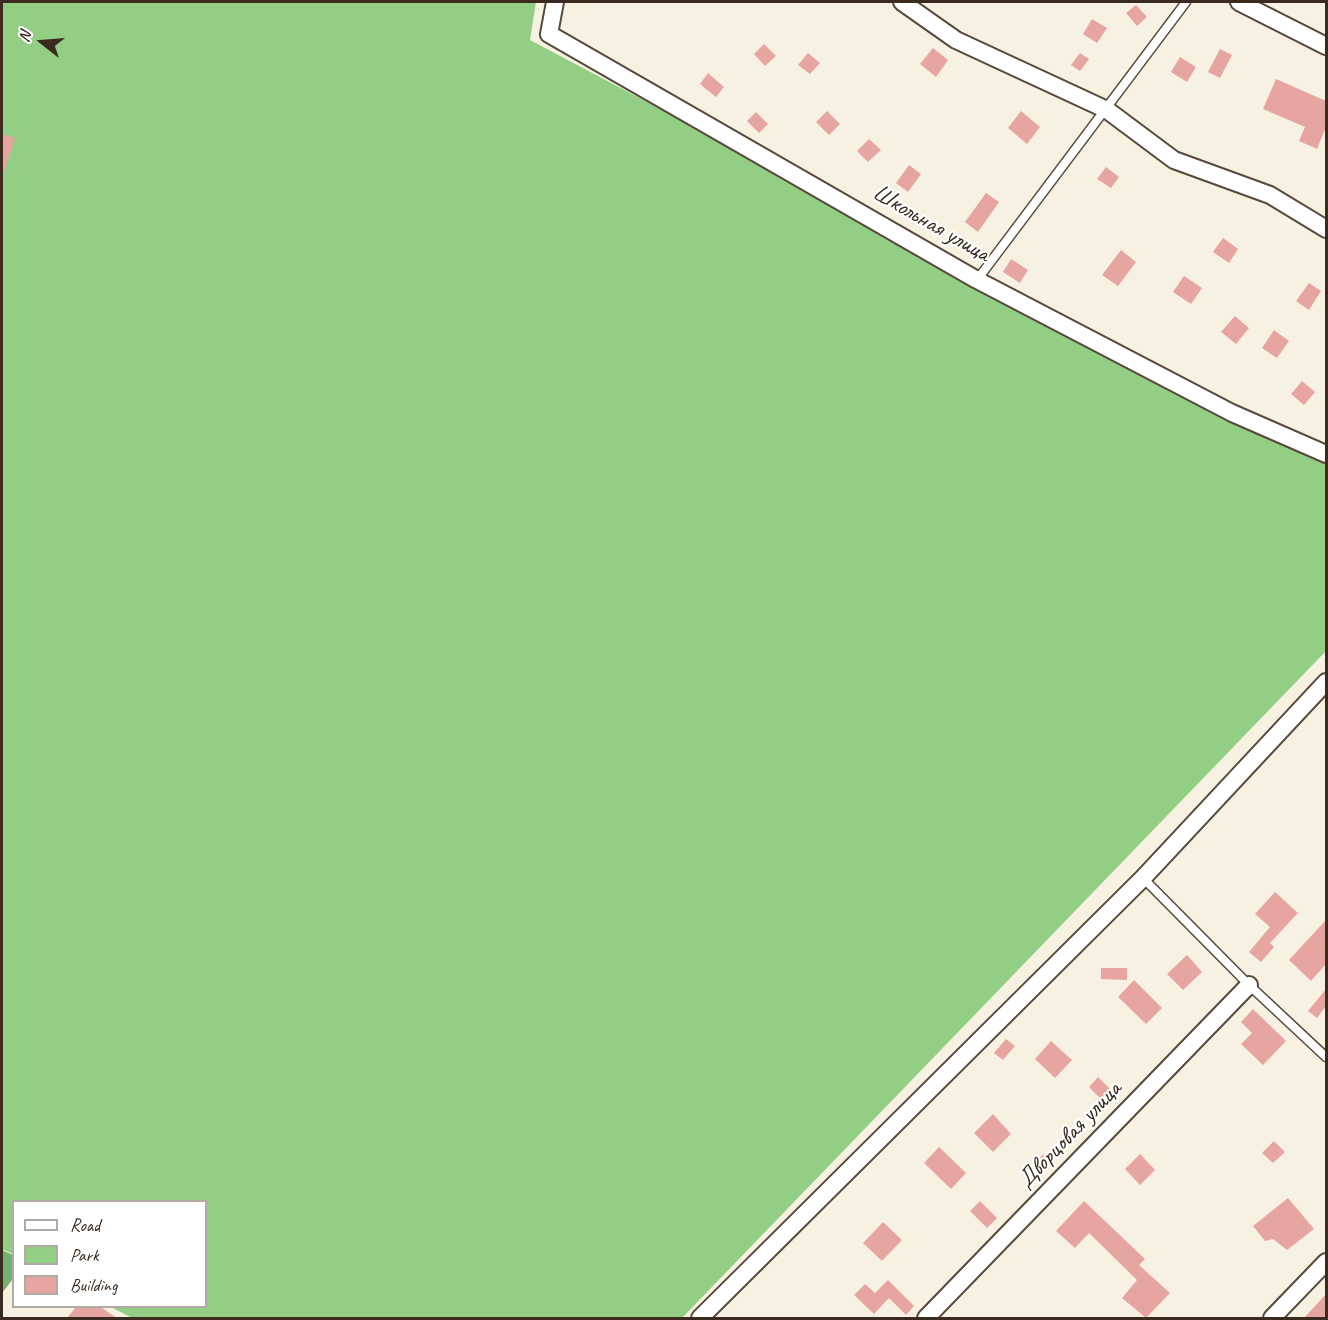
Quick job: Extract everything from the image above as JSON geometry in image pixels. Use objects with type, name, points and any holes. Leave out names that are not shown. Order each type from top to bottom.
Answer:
[{"type":"street","name":"Школьная улица","points":[[555,2],[549,34],[977,280],[1232,413],[1326,454]]},
{"type":"street","points":[[902,2],[956,40],[1107,110],[1174,160],[1270,195],[1326,229]]},
{"type":"street","points":[[1239,2],[1326,46]]},
{"type":"street","points":[[700,1318],[1143,878],[1326,682]]},
{"type":"street","name":"Дворцовая улица","points":[[926,1318],[1249,985]]},
{"type":"street","points":[[1272,1318],[1326,1262]]},
{"type":"lane","points":[[977,280],[1186,2]]},
{"type":"lane","points":[[1143,878],[1249,985],[1326,1057]]},
{"type":"green space","points":[[2,2],[536,2],[530,40],[1326,461],[1326,651],[682,1318],[132,1318],[113,1308],[207,1308],[207,1200],[12,1200],[12,1254],[2,1249]]},
{"type":"green space","points":[[2,1250],[12,1255],[12,1280],[2,1293]]},
{"type":"building","points":[[1136,5],[1147,17],[1137,26],[1126,13]]},
{"type":"building","points":[[1092,19],[1107,28],[1097,43],[1083,34]]},
{"type":"building","points":[[764,44],[776,56],[765,66],[754,54]]},
{"type":"building","points":[[933,48],[948,60],[936,77],[920,64]]},
{"type":"building","points":[[1220,49],[1232,55],[1220,78],[1208,72]]},
{"type":"building","points":[[808,53],[820,63],[810,74],[798,65]]},
{"type":"building","points":[[1080,53],[1089,59],[1080,71],[1071,65]]},
{"type":"building","points":[[1180,57],[1196,67],[1187,82],[1171,72]]},
{"type":"building","points":[[708,73],[724,87],[716,97],[700,84]]},
{"type":"building","points":[[1276,79],[1326,101],[1326,127],[1317,149],[1299,141],[1305,127],[1263,109]]},
{"type":"building","points":[[827,111],[840,124],[829,135],[816,122]]},
{"type":"building","points":[[1021,111],[1040,127],[1027,144],[1008,128]]},
{"type":"building","points":[[756,112],[768,124],[759,133],[747,121]]},
{"type":"building","points":[[2,134],[15,138],[4,172],[2,172]]},
{"type":"building","points":[[869,139],[881,150],[868,162],[857,151]]},
{"type":"building","points":[[909,165],[921,174],[908,192],[896,183]]},
{"type":"building","points":[[1106,167],[1119,177],[1111,188],[1097,179]]},
{"type":"building","points":[[986,193],[999,202],[978,232],[965,222]]},
{"type":"building","points":[[1223,238],[1238,249],[1229,263],[1213,252]]},
{"type":"building","points":[[1121,250],[1136,262],[1118,286],[1102,275]]},
{"type":"building","points":[[1011,259],[1028,270],[1020,283],[1003,272]]},
{"type":"building","points":[[1184,276],[1202,288],[1191,304],[1173,292]]},
{"type":"building","points":[[1309,283],[1321,291],[1309,310],[1296,301]]},
{"type":"building","points":[[1235,316],[1249,328],[1236,344],[1221,332]]},
{"type":"building","points":[[1274,330],[1289,341],[1277,358],[1262,348]]},
{"type":"building","points":[[1302,381],[1315,392],[1304,405],[1291,394]]},
{"type":"building","points":[[1275,892],[1298,913],[1270,943],[1274,947],[1261,962],[1249,952],[1270,927],[1255,914]]},
{"type":"building","points":[[1326,920],[1326,964],[1311,981],[1289,960]]},
{"type":"building","points":[[1187,955],[1202,972],[1183,990],[1167,974]]},
{"type":"building","points":[[1101,968],[1127,968],[1127,980],[1101,979]]},
{"type":"building","points":[[1134,980],[1162,1008],[1146,1024],[1118,997]]},
{"type":"building","points":[[1326,989],[1326,1006],[1317,1018],[1308,1011]]},
{"type":"building","points":[[1253,1009],[1286,1041],[1263,1065],[1241,1044],[1252,1033],[1241,1022]]},
{"type":"building","points":[[1006,1039],[1015,1046],[1003,1060],[994,1053]]},
{"type":"building","points":[[1051,1041],[1072,1060],[1055,1078],[1035,1059]]},
{"type":"building","points":[[1098,1077],[1110,1089],[1101,1099],[1089,1087]]},
{"type":"building","points":[[993,1114],[1011,1134],[993,1152],[974,1133]]},
{"type":"building","points":[[1274,1141],[1285,1152],[1273,1163],[1262,1153]]},
{"type":"building","points":[[939,1147],[966,1173],[951,1189],[924,1163]]},
{"type":"building","points":[[1044,1154],[1051,1162],[1040,1172],[1033,1163]]},
{"type":"building","points":[[1140,1154],[1155,1170],[1140,1185],[1125,1169]]},
{"type":"building","points":[[1288,1198],[1314,1229],[1287,1250],[1273,1239],[1265,1241],[1253,1226]]},
{"type":"building","points":[[980,1201],[997,1218],[987,1228],[970,1211]]},
{"type":"building","points":[[1084,1201],[1145,1259],[1139,1265],[1170,1293],[1146,1318],[1122,1298],[1137,1280],[1089,1233],[1075,1248],[1056,1231]]},
{"type":"building","points":[[883,1222],[902,1240],[882,1261],[863,1243]]},
{"type":"building","points":[[888,1280],[914,1306],[906,1315],[889,1298],[874,1314],[854,1295],[865,1284],[875,1293]]},
{"type":"building","points":[[1326,1294],[1326,1318],[1304,1318]]},
{"type":"building","points":[[75,1308],[102,1308],[117,1318],[67,1318]]}]
